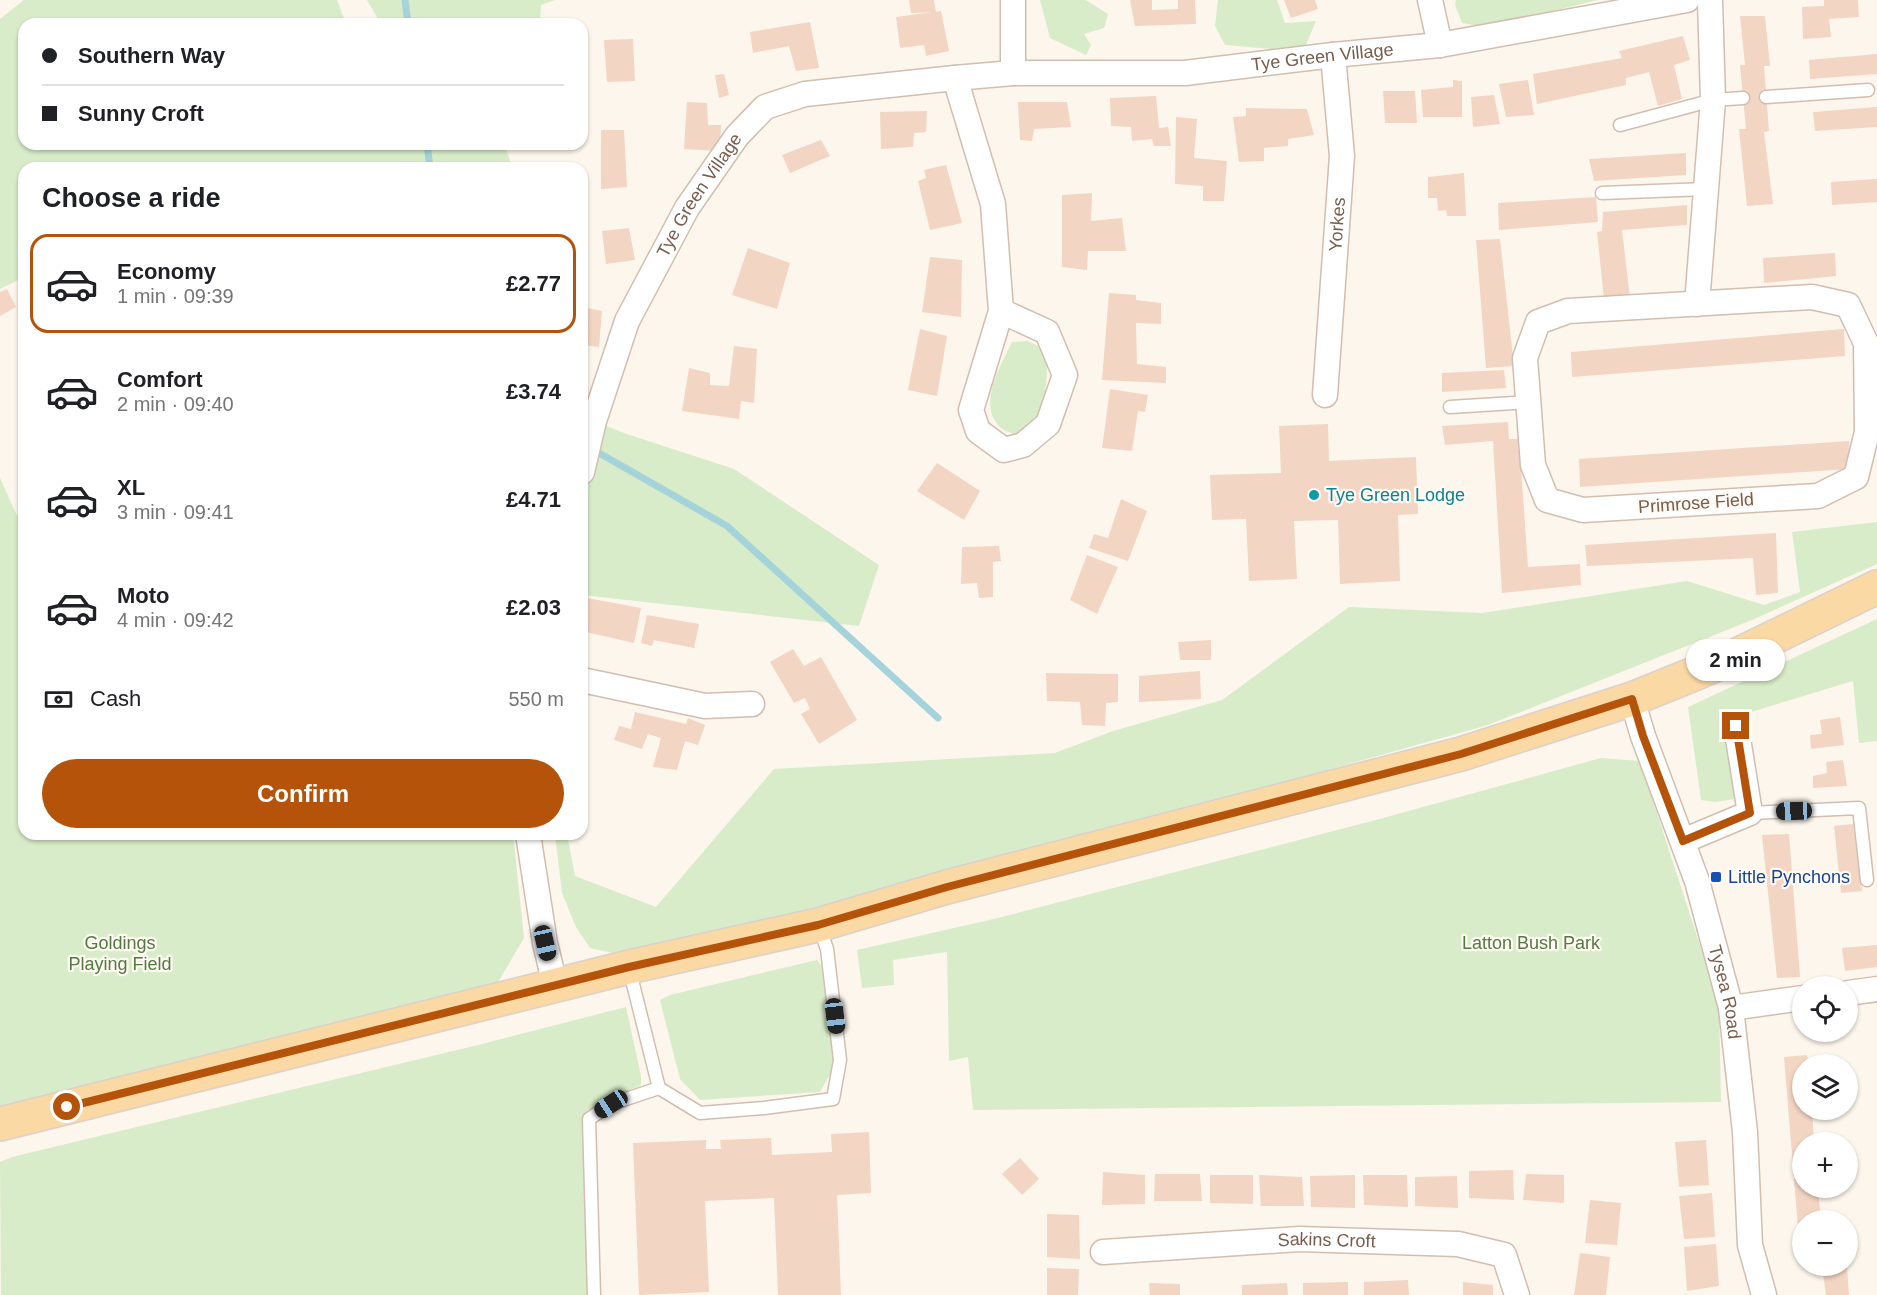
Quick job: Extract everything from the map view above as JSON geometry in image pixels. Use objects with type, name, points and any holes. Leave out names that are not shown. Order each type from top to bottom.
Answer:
[{"type":"main road","points":[[0,1124],[629,967],[818,925],[947,887],[1461,754],[1632,699],[1727,660],[1877,587]]},
{"type":"street","points":[[1013,0],[1013,74]]},
{"type":"street","points":[[1430,0],[1440,45]]},
{"type":"street","name":"Tye Green Village","points":[[588,446],[594,421],[627,321],[687,208],[737,136],[765,107],[805,94],[955,78],[1013,74],[1185,73],[1440,45],[1687,0]]},
{"type":"street","points":[[1697,304],[1713,100],[1710,0]]},
{"type":"street","name":"Yorkes","points":[[1325,395],[1342,156],[1333,55]]},
{"type":"street","points":[[955,78],[993,204],[1001,311],[971,410],[978,431],[1004,450],[1023,446],[1048,424],[1065,375],[1047,332],[1001,311]]},
{"type":"street","name":"Primrose Field","points":[[1812,297],[1848,305],[1866,343],[1872,431],[1856,477],[1818,496],[1583,510],[1547,500],[1533,465],[1529,402],[1525,358],[1538,322],[1568,311],[1812,297]]},
{"type":"street","points":[[588,681],[705,706],[752,704]]},
{"type":"street","name":"Tysea Road","points":[[1632,699],[1643,736],[1697,881],[1731,1008],[1745,1132],[1750,1245],[1764,1295]]},
{"type":"street","points":[[1683,841],[1750,813],[1736,726]]},
{"type":"street","points":[[529,840],[545,943],[555,986]]},
{"type":"street","points":[[1858,992],[1877,989]]},
{"type":"street","points":[[1731,1008],[1792,1000]]},
{"type":"street","name":"Sakins Croft","points":[[1103,1252],[1299,1239],[1458,1244],[1504,1255],[1517,1295]]},
{"type":"lane","points":[[1766,97],[1868,90]]},
{"type":"lane","points":[[1620,125],[1713,100],[1743,98]]},
{"type":"lane","points":[[1602,193],[1706,189]]},
{"type":"lane","points":[[1450,407],[1529,402]]},
{"type":"lane","points":[[1750,813],[1859,808],[1868,880]]},
{"type":"lane","points":[[629,967],[659,1088],[700,1113],[833,1099],[840,1060],[827,949],[818,925]]},
{"type":"lane","points":[[594,1295],[589,1119],[611,1104],[659,1088]]},
{"type":"green space","points":[[24,0],[337,0],[344,18],[18,18],[18,150],[507,150],[510,162],[18,162],[18,280],[0,289],[0,19]]},
{"type":"green space","points":[[367,0],[555,0],[541,5],[540,18],[378,18]]},
{"type":"green space","points":[[1040,0],[1086,0],[1108,14],[1104,28],[1084,34],[1091,45],[1086,55],[1050,38]]},
{"type":"green space","points":[[1218,0],[1277,0],[1285,23],[1316,21],[1305,47],[1272,49],[1225,45],[1215,26]]},
{"type":"green space","points":[[1456,0],[1598,0],[1486,27],[1462,23],[1455,5]]},
{"type":"green space","points":[[1028,341],[1042,348],[1047,360],[1045,394],[1038,417],[1027,430],[1014,434],[1002,429],[994,419],[991,397],[997,374],[1012,342]]},
{"type":"green space","points":[[588,419],[734,469],[879,565],[859,626],[588,596]]},
{"type":"green space","name":"Goldings Playing Field","points":[[0,478],[18,518],[18,840],[514,840],[524,938],[497,984],[0,1107]]},
{"type":"green space","points":[[1877,522],[1877,564],[1752,620],[1488,725],[790,918],[622,955],[590,948],[576,927],[562,893],[556,840],[568,840],[575,876],[656,907],[774,769],[1055,753],[1113,731],[1222,700],[1349,607],[1482,613],[1687,581],[1764,605],[1800,592],[1792,532]]},
{"type":"green space","points":[[1877,619],[1877,741],[1859,743],[1853,681],[1738,716],[1741,787],[1735,799],[1715,802],[1701,800],[1688,707]]},
{"type":"green space","name":"Latton Bush Park","points":[[1601,758],[1640,761],[1719,1004],[1721,1102],[973,1110],[968,1057],[949,1061],[947,952],[893,960],[894,985],[862,988],[857,950],[998,918],[1372,821]]},
{"type":"green space","points":[[817,960],[826,971],[837,1062],[820,1092],[700,1100],[680,1079],[660,1000],[670,995]]},
{"type":"green space","points":[[626,1007],[641,1085],[599,1104],[588,1130],[584,1181],[592,1295],[1,1295],[0,1162],[12,1157]]},
{"type":"building","points":[[909,0],[934,0],[936,12],[911,13]]},
{"type":"building","points":[[1130,0],[1152,0],[1152,10],[1178,9],[1178,0],[1195,0],[1196,24],[1135,26]]},
{"type":"building","points":[[1284,0],[1315,0],[1318,9],[1291,18]]},
{"type":"building","points":[[1824,0],[1858,0],[1859,17],[1829,19],[1831,37],[1803,39],[1802,7],[1824,6]]},
{"type":"building","points":[[941,11],[949,51],[926,56],[924,45],[900,48],[896,17]]},
{"type":"building","points":[[1740,16],[1765,16],[1770,66],[1764,66],[1769,131],[1764,132],[1773,204],[1747,206],[1739,129],[1746,129],[1740,65],[1745,65]]},
{"type":"building","points":[[810,22],[819,68],[796,71],[789,46],[753,53],[750,32]]},
{"type":"building","points":[[1683,36],[1690,60],[1674,65],[1682,99],[1658,106],[1649,72],[1626,78],[1626,85],[1537,104],[1533,74],[1622,58],[1619,51]]},
{"type":"building","points":[[633,39],[635,81],[607,82],[604,40]]},
{"type":"building","points":[[1877,54],[1877,74],[1810,79],[1809,60]]},
{"type":"building","points":[[724,74],[729,95],[719,98],[715,75]]},
{"type":"building","points":[[1453,80],[1462,81],[1462,117],[1423,117],[1421,90],[1453,87]]},
{"type":"building","points":[[1528,80],[1534,115],[1506,117],[1499,84]]},
{"type":"building","points":[[1383,91],[1415,91],[1417,123],[1385,123]]},
{"type":"building","points":[[1494,95],[1500,124],[1473,127],[1471,97]]},
{"type":"building","points":[[1156,96],[1159,128],[1168,127],[1171,146],[1154,146],[1152,139],[1132,141],[1131,127],[1111,126],[1110,98]]},
{"type":"building","points":[[687,102],[707,103],[708,125],[721,125],[720,151],[684,149]]},
{"type":"building","points":[[1018,102],[1067,102],[1071,127],[1034,129],[1032,141],[1020,140]]},
{"type":"building","points":[[1877,107],[1877,127],[1815,131],[1813,112]]},
{"type":"building","points":[[1246,108],[1307,109],[1314,135],[1288,139],[1288,146],[1264,148],[1264,161],[1239,162],[1233,117],[1246,116]]},
{"type":"building","points":[[927,111],[926,132],[914,133],[913,147],[881,149],[880,112]]},
{"type":"building","points":[[1176,117],[1197,119],[1194,158],[1227,161],[1224,201],[1203,201],[1203,186],[1175,184]]},
{"type":"building","points":[[601,130],[624,130],[627,187],[601,189]]},
{"type":"building","points":[[821,140],[830,156],[790,173],[782,155]]},
{"type":"building","points":[[1686,153],[1686,175],[1594,181],[1589,159]]},
{"type":"building","points":[[946,165],[962,223],[930,230],[918,181],[926,178],[924,170]]},
{"type":"building","points":[[1464,173],[1466,216],[1447,216],[1446,210],[1438,211],[1437,198],[1428,198],[1428,177]]},
{"type":"building","points":[[1877,179],[1877,202],[1832,205],[1831,182]]},
{"type":"building","points":[[1092,193],[1091,221],[1122,218],[1126,251],[1088,251],[1087,270],[1062,267],[1062,195]]},
{"type":"building","points":[[1596,197],[1598,222],[1499,230],[1498,203]]},
{"type":"building","points":[[1687,205],[1687,225],[1622,230],[1630,298],[1604,299],[1597,232],[1602,231],[1603,212]]},
{"type":"building","points":[[629,228],[635,260],[606,264],[602,231]]},
{"type":"building","points":[[1500,239],[1514,366],[1486,368],[1476,240]]},
{"type":"building","points":[[748,248],[790,263],[777,309],[732,295]]},
{"type":"building","points":[[1835,253],[1836,276],[1764,283],[1763,258]]},
{"type":"building","points":[[930,257],[962,260],[961,317],[922,312]]},
{"type":"building","points":[[7,289],[16,307],[0,316],[0,292]]},
{"type":"building","points":[[1109,293],[1136,295],[1136,300],[1161,303],[1161,324],[1136,323],[1137,364],[1166,367],[1166,383],[1102,380]]},
{"type":"building","points":[[588,308],[602,311],[599,347],[588,346]]},
{"type":"building","points":[[920,329],[947,336],[937,396],[908,390]]},
{"type":"building","points":[[1844,329],[1845,356],[1572,377],[1571,352]]},
{"type":"building","points":[[734,346],[757,349],[754,403],[741,401],[739,419],[682,411],[689,368],[710,373],[710,385],[729,386]]},
{"type":"building","points":[[1504,370],[1506,388],[1442,392],[1442,373]]},
{"type":"building","points":[[1110,389],[1148,395],[1145,412],[1138,411],[1132,451],[1102,448]]},
{"type":"building","points":[[1508,422],[1509,439],[1519,439],[1528,567],[1580,564],[1581,585],[1502,593],[1493,441],[1445,445],[1442,426]]},
{"type":"building","name":"Tye Green Lodge","points":[[1328,424],[1329,461],[1416,457],[1418,514],[1398,515],[1400,581],[1340,584],[1338,520],[1294,521],[1297,579],[1249,581],[1246,519],[1212,520],[1210,475],[1281,473],[1279,426]]},
{"type":"building","points":[[1849,441],[1849,469],[1580,487],[1579,459]]},
{"type":"building","points":[[937,463],[980,491],[964,520],[917,491]]},
{"type":"building","points":[[1121,499],[1147,511],[1128,561],[1089,548],[1094,534],[1108,538]]},
{"type":"building","points":[[1776,533],[1778,593],[1756,595],[1753,558],[1587,566],[1585,545]]},
{"type":"building","points":[[999,546],[1001,561],[993,562],[993,597],[979,598],[977,583],[961,584],[962,547]]},
{"type":"building","points":[[1087,555],[1118,567],[1097,614],[1070,600]]},
{"type":"building","points":[[588,598],[641,608],[634,643],[588,632]]},
{"type":"building","points":[[647,615],[699,624],[694,648],[654,640],[652,646],[641,643]]},
{"type":"building","points":[[1211,640],[1211,660],[1180,660],[1178,642]]},
{"type":"building","points":[[793,649],[804,666],[821,657],[857,720],[819,744],[801,714],[810,709],[805,698],[794,703],[770,662]]},
{"type":"building","points":[[1200,671],[1201,699],[1139,702],[1139,676]]},
{"type":"building","points":[[1046,673],[1118,674],[1118,702],[1106,703],[1105,726],[1082,725],[1080,702],[1047,701]]},
{"type":"building","points":[[635,712],[686,724],[688,718],[705,725],[698,745],[685,741],[677,770],[653,767],[661,738],[648,734],[642,749],[614,740],[619,726],[631,729]]},
{"type":"building","points":[[1840,717],[1844,745],[1811,749],[1810,735],[1822,734],[1820,720]]},
{"type":"building","points":[[1843,760],[1847,786],[1813,788],[1813,776],[1827,773],[1826,762]]},
{"type":"building","points":[[1853,824],[1862,891],[1841,893],[1834,826]]},
{"type":"building","points":[[1789,834],[1800,976],[1777,978],[1762,835]]},
{"type":"building","points":[[1877,945],[1877,967],[1845,971],[1842,948]]},
{"type":"building","points":[[1792,1056],[1792,1120],[1813,1120],[1813,1132],[1792,1132],[1792,1155],[1784,1057]]},
{"type":"building","points":[[869,1132],[871,1193],[837,1195],[841,1295],[778,1295],[774,1198],[705,1201],[709,1292],[639,1295],[633,1143],[706,1140],[706,1149],[721,1149],[720,1140],[771,1138],[772,1155],[832,1152],[831,1134]]},
{"type":"building","points":[[1706,1140],[1709,1185],[1679,1187],[1675,1142]]},
{"type":"building","points":[[1020,1158],[1039,1179],[1022,1195],[1002,1174]]},
{"type":"building","points":[[1513,1170],[1514,1200],[1469,1198],[1469,1171]]},
{"type":"building","points":[[1103,1172],[1145,1175],[1145,1204],[1102,1205]]},
{"type":"building","points":[[1155,1174],[1200,1174],[1202,1201],[1154,1201]]},
{"type":"building","points":[[1526,1174],[1564,1175],[1564,1203],[1523,1200]]},
{"type":"building","points":[[1210,1175],[1253,1175],[1253,1204],[1210,1203]]},
{"type":"building","points":[[1259,1175],[1302,1177],[1304,1206],[1261,1206]]},
{"type":"building","points":[[1355,1175],[1355,1208],[1311,1207],[1310,1176]]},
{"type":"building","points":[[1363,1175],[1407,1175],[1408,1207],[1364,1205]]},
{"type":"building","points":[[1457,1176],[1458,1208],[1415,1206],[1415,1177]]},
{"type":"building","points":[[1712,1193],[1715,1237],[1684,1239],[1679,1196]]},
{"type":"building","points":[[1796,1198],[1819,1198],[1820,1210],[1797,1210]]},
{"type":"building","points":[[1590,1200],[1621,1203],[1617,1245],[1585,1243]]},
{"type":"building","points":[[1047,1214],[1079,1215],[1080,1259],[1047,1257]]},
{"type":"building","points":[[1716,1244],[1719,1286],[1687,1291],[1684,1247]]},
{"type":"building","points":[[1580,1253],[1610,1257],[1606,1295],[1574,1295]]},
{"type":"building","points":[[1047,1268],[1079,1269],[1078,1295],[1047,1295]]},
{"type":"building","points":[[1823,1276],[1848,1276],[1849,1295],[1826,1295]]},
{"type":"building","points":[[1408,1280],[1409,1295],[1364,1295],[1364,1282]]},
{"type":"building","points":[[1348,1282],[1348,1295],[1303,1295],[1303,1283]]},
{"type":"building","points":[[1463,1282],[1493,1285],[1493,1295],[1463,1295]]},
{"type":"building","points":[[1149,1283],[1180,1284],[1180,1295],[1150,1295]]},
{"type":"building","points":[[1287,1283],[1288,1295],[1242,1295],[1242,1285]]},
{"type":"waterway","points":[[405,0],[407,18]]},
{"type":"waterway","points":[[428,150],[429,162]]},
{"type":"waterway","points":[[592,449],[727,526],[938,718]]},
{"type":"place","name":"Tye Green Lodge","points":[[1314,495]]},
{"type":"place","name":"Little Pynchons","points":[[1716,877]]},
{"type":"route","points":[[67,1107],[629,967],[818,925],[947,887],[1461,754],[1632,699],[1643,736],[1683,841],[1750,813],[1736,726]]}]
